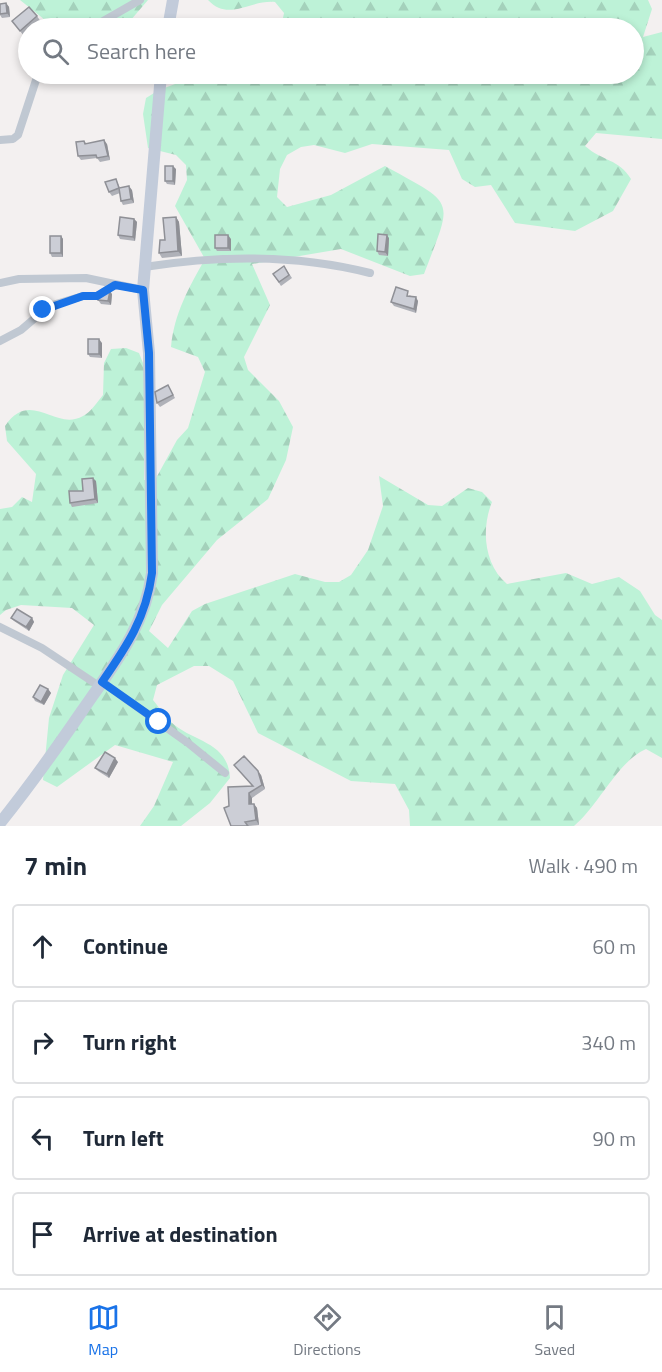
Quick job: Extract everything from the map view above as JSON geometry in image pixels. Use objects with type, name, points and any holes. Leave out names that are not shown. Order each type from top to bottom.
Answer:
[{"type":"street","points":[[108,18],[140,0]]},
{"type":"street","points":[[170,18],[173,0]]},
{"type":"street","points":[[0,140],[13,139],[18,135],[35,84]]},
{"type":"street","points":[[0,823],[101,684],[139,624],[148,602],[152,573],[149,353],[143,290],[160,84]]},
{"type":"street","points":[[144,267],[182,261],[275,258],[314,261],[370,273]]},
{"type":"street","points":[[0,283],[19,279],[86,278],[143,290]]},
{"type":"street","points":[[0,341],[21,330],[50,306],[83,296],[97,296],[115,285]]},
{"type":"street","points":[[0,627],[42,648],[101,684],[188,743],[225,773]]},
{"type":"green space","points":[[20,0],[148,0],[133,18],[42,18]]},
{"type":"green space","points":[[208,0],[648,0],[652,9],[644,34],[644,18],[283,18],[284,13],[275,2],[231,10],[216,6]]},
{"type":"green space","points":[[662,32],[662,139],[596,133],[585,146],[616,164],[631,179],[613,211],[575,231],[515,223],[491,185],[475,187],[462,179],[449,150],[372,144],[345,153],[314,145],[301,147],[287,155],[280,169],[277,197],[287,207],[331,195],[385,166],[437,197],[442,206],[443,217],[440,230],[424,274],[410,276],[341,249],[252,264],[270,305],[244,357],[248,370],[279,401],[293,427],[286,460],[268,499],[217,540],[162,605],[149,631],[168,648],[192,611],[205,604],[295,574],[325,582],[339,582],[351,575],[368,550],[383,506],[379,476],[428,505],[442,506],[468,488],[482,492],[492,502],[486,524],[489,557],[499,576],[507,584],[566,573],[592,584],[619,577],[640,591],[655,615],[662,620],[662,758],[646,749],[636,755],[626,763],[574,826],[410,826],[409,810],[395,784],[351,781],[258,733],[233,681],[209,666],[194,666],[157,685],[153,700],[171,722],[217,750],[228,766],[230,778],[210,803],[181,826],[140,826],[154,806],[173,762],[115,745],[57,787],[43,780],[49,718],[63,675],[94,625],[72,608],[21,605],[6,610],[0,615],[0,509],[12,507],[22,497],[32,502],[36,474],[7,441],[5,426],[15,415],[24,411],[34,410],[63,419],[83,416],[103,395],[104,363],[111,349],[126,348],[139,353],[145,368],[144,480],[155,480],[177,440],[188,428],[205,372],[198,357],[171,347],[179,312],[205,259],[175,206],[187,180],[186,165],[176,155],[148,148],[143,114],[146,98],[175,84],[644,84],[644,37]]},
{"type":"building","points":[[6,3],[7,13],[0,14],[0,4]]},
{"type":"building","points":[[29,7],[37,16],[18,18],[18,28],[12,21]]},
{"type":"building","points":[[104,140],[108,156],[97,158],[96,155],[78,156],[76,142],[84,141],[85,144]]},
{"type":"building","points":[[165,166],[173,166],[173,181],[165,181]]},
{"type":"building","points":[[116,179],[119,188],[109,192],[105,182]]},
{"type":"building","points":[[129,186],[131,199],[121,201],[119,188]]},
{"type":"building","points":[[120,217],[134,219],[133,237],[118,235]]},
{"type":"building","points":[[176,217],[178,251],[159,253],[160,240],[165,240],[163,218]]},
{"type":"building","points":[[378,234],[387,235],[385,252],[377,251]]},
{"type":"building","points":[[215,235],[228,235],[228,248],[215,248]]},
{"type":"building","points":[[50,236],[61,236],[61,253],[50,253]]},
{"type":"building","points":[[284,266],[289,275],[279,282],[273,274]]},
{"type":"building","points":[[396,287],[408,291],[407,296],[416,297],[414,309],[391,302]]},
{"type":"building","points":[[110,291],[108,301],[98,300],[98,297]]},
{"type":"building","points":[[88,339],[99,339],[99,354],[88,354]]},
{"type":"building","points":[[168,385],[173,395],[157,403],[155,392]]},
{"type":"building","points":[[93,478],[95,499],[70,503],[69,491],[83,491],[82,479]]},
{"type":"building","points":[[17,609],[32,618],[26,627],[11,618]]},
{"type":"building","points":[[40,685],[48,689],[41,702],[33,697]]},
{"type":"building","points":[[105,752],[115,758],[107,774],[95,768]]},
{"type":"building","points":[[244,756],[258,771],[262,785],[249,793],[249,804],[254,804],[256,820],[245,822],[248,826],[231,826],[224,808],[229,806],[228,787],[253,786],[234,765]]},
{"type":"route","points":[[43,310],[83,296],[97,296],[115,285],[143,290],[149,353],[149,494],[152,573],[148,602],[139,624],[102,682],[159,722]]}]
